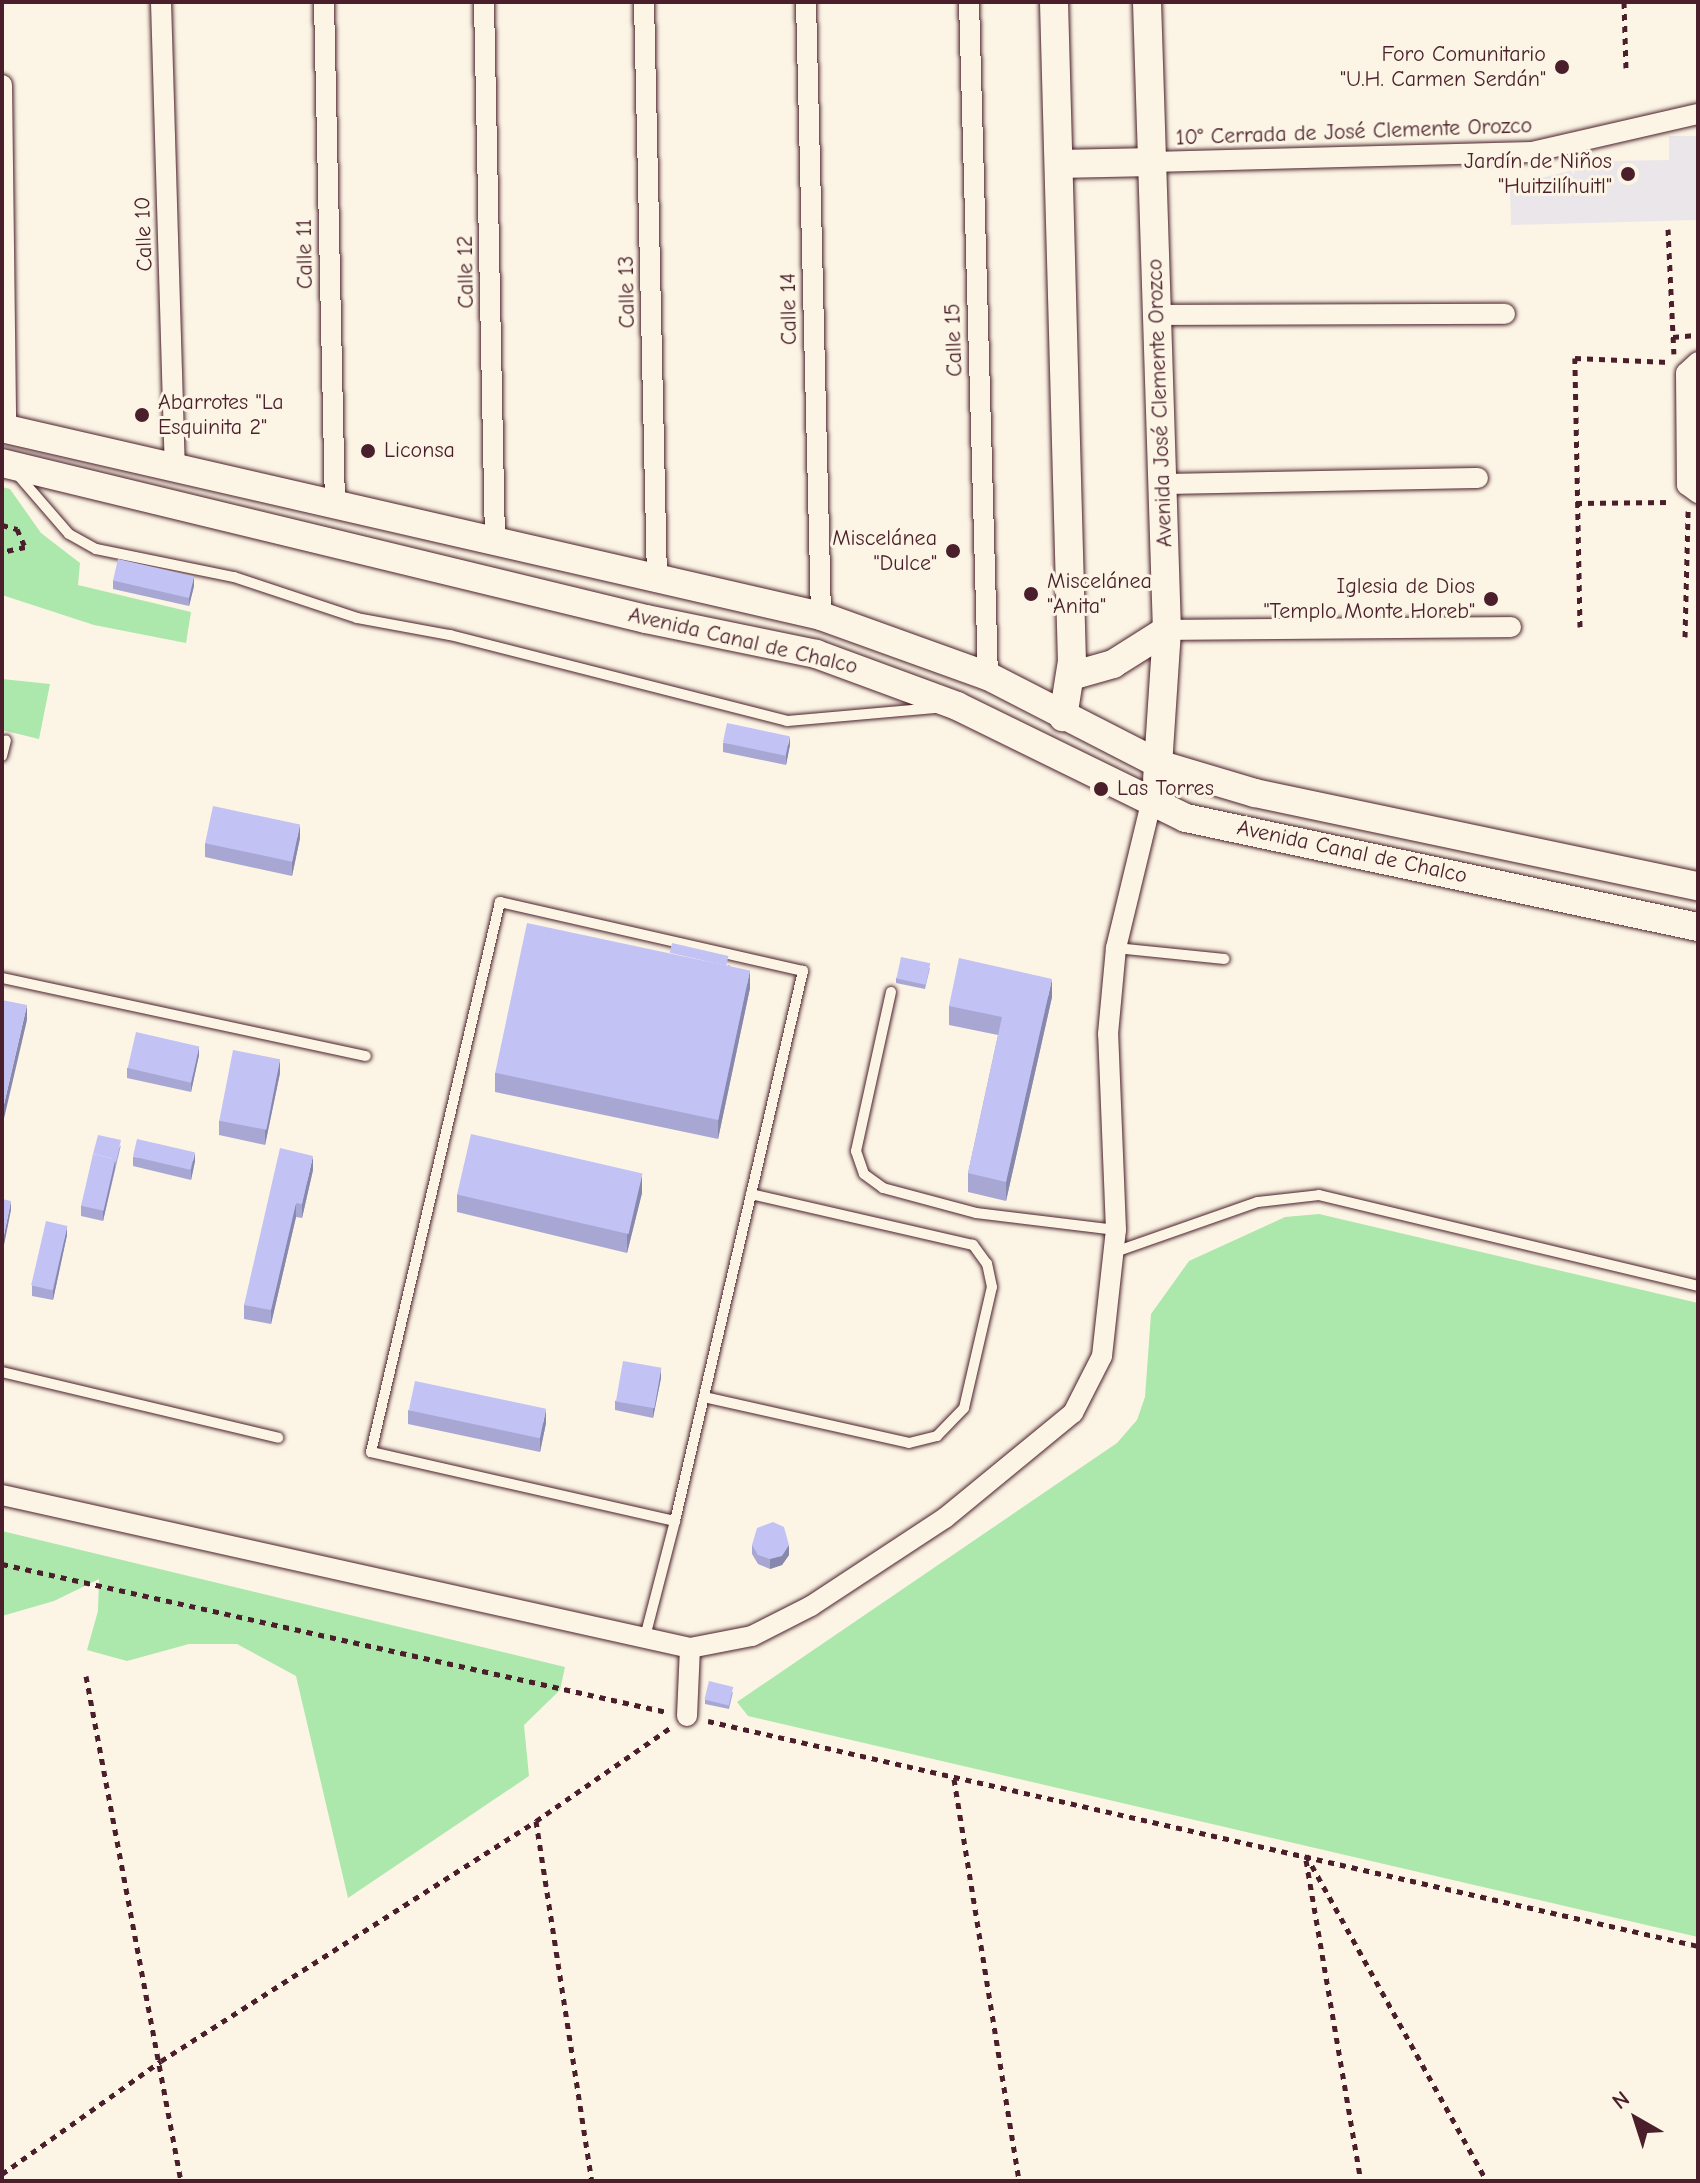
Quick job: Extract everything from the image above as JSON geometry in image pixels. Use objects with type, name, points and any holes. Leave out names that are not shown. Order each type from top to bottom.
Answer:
[{"type":"main road","points":[[1054,2],[1071,676],[1063,717]]},
{"type":"main road","name":"Avenida José Clemente Orozco","points":[[1147,2],[1167,630],[1161,765],[1151,803]]},
{"type":"main road","points":[[1059,164],[1152,162]]},
{"type":"main road","name":"Avenida Canal de Chalco","points":[[4,428],[175,465],[335,506],[657,581],[821,616],[988,676],[1161,765],[1255,793],[1698,886]]},
{"type":"main road","name":"Avenida Canal de Chalco","points":[[6,464],[646,619],[816,654],[957,706],[1186,818],[1698,927]]},
{"type":"main road","points":[[1071,676],[1113,664],[1167,630]]},
{"type":"street","name":"Calle 10","points":[[161,2],[175,465]]},
{"type":"street","name":"Calle 11","points":[[324,2],[335,506]]},
{"type":"street","name":"Calle 12","points":[[484,2],[495,542]]},
{"type":"street","name":"Calle 13","points":[[644,2],[657,581]]},
{"type":"street","name":"Calle 14","points":[[806,2],[821,616]]},
{"type":"street","name":"Calle 15","points":[[969,2],[988,676]]},
{"type":"street","points":[[2,85],[4,428]]},
{"type":"street","name":"10° Cerrada de José Clemente Orozco","points":[[1152,162],[1532,152],[1698,114]]},
{"type":"street","points":[[1157,315],[1505,314]]},
{"type":"street","points":[[1698,362],[1686,373],[1693,428],[1687,485],[1698,493]]},
{"type":"street","points":[[1163,484],[1478,478]]},
{"type":"street","points":[[1167,630],[1511,627]]},
{"type":"street","points":[[2,1495],[690,1648],[752,1636],[811,1606],[945,1518],[1073,1413],[1102,1356],[1116,1230],[1108,1034],[1116,948],[1151,803]]},
{"type":"street","points":[[687,1716],[690,1648]]},
{"type":"lane","points":[[6,464],[69,534],[96,549],[234,577],[357,618],[450,635],[787,721],[957,706]]},
{"type":"lane","points":[[2,756],[6,740]]},
{"type":"lane","points":[[645,1637],[675,1521],[803,971],[500,902],[371,1452],[675,1521]]},
{"type":"lane","points":[[1116,948],[1224,959]]},
{"type":"lane","points":[[2,978],[366,1056]]},
{"type":"lane","points":[[891,992],[856,1151],[864,1174],[883,1188],[976,1213],[1116,1230]]},
{"type":"lane","points":[[704,1397],[909,1443],[937,1436],[957,1419],[971,1378],[992,1287],[987,1264],[973,1245],[751,1194]]},
{"type":"lane","points":[[1115,1252],[1258,1202],[1319,1195],[1698,1286]]},
{"type":"lane","points":[[2,1372],[278,1438]]},
{"type":"path","points":[[1624,2],[1626,68]]},
{"type":"path","points":[[1580,627],[1575,358],[1674,362],[1668,229]]},
{"type":"path","points":[[1673,337],[1698,335]]},
{"type":"path","points":[[1576,503],[1688,502],[1685,637]]},
{"type":"path","points":[[2,525],[17,529],[25,547],[2,552]]},
{"type":"path","points":[[2,1564],[1305,1855],[1698,1946]]},
{"type":"path","points":[[86,1676],[161,2061],[181,2181]]},
{"type":"path","points":[[2,2174],[161,2061],[536,1821],[687,1716]]},
{"type":"path","points":[[954,1779],[1019,2181]]},
{"type":"path","points":[[536,1821],[592,2181]]},
{"type":"path","points":[[1305,1855],[1361,2181]]},
{"type":"path","points":[[1305,1855],[1487,2181]]},
{"type":"shaded area","name":"Jardín de Niños \"Huitzilíhuitl\"","points":[[1669,136],[1698,136],[1698,220],[1511,225],[1510,186],[1607,161],[1669,160]]},
{"type":"green space","points":[[2,487],[10,489],[41,533],[80,563],[78,585],[191,612],[186,643],[94,625],[2,595]]},
{"type":"green space","points":[[2,679],[50,684],[39,739],[2,730]]},
{"type":"green space","points":[[1319,1214],[1698,1303],[1698,1937],[748,1716],[737,1702],[1117,1443],[1137,1420],[1145,1397],[1151,1314],[1189,1261],[1285,1217]]},
{"type":"green space","points":[[2,1531],[565,1667],[560,1690],[524,1725],[529,1776],[348,1898],[296,1676],[237,1644],[189,1644],[127,1661],[87,1650],[98,1611],[99,1579],[54,1601],[2,1616]]},
{"type":"building","points":[[118,559],[194,577],[189,598],[113,580]]},
{"type":"building","points":[[727,723],[790,736],[785,756],[723,743]]},
{"type":"building","points":[[213,806],[300,825],[292,862],[205,843]]},
{"type":"building","points":[[527,923],[750,970],[718,1120],[495,1073]]},
{"type":"building","points":[[672,943],[729,956],[726,966],[670,953]]},
{"type":"building","points":[[901,957],[930,963],[926,985],[896,979]]},
{"type":"building","points":[[959,958],[1052,979],[1006,1182],[968,1173],[1002,1017],[949,1006]]},
{"type":"building","points":[[2,1000],[27,1005],[2,1113]]},
{"type":"building","points":[[136,1032],[199,1047],[191,1083],[128,1068]]},
{"type":"building","points":[[233,1050],[280,1059],[266,1130],[219,1121]]},
{"type":"building","points":[[471,1134],[642,1174],[629,1234],[457,1194]]},
{"type":"building","points":[[98,1135],[121,1140],[116,1162],[115,1159],[93,1154]]},
{"type":"building","points":[[137,1139],[194,1152],[190,1170],[133,1157]]},
{"type":"building","points":[[280,1148],[313,1156],[302,1204],[296,1203],[271,1310],[244,1305]]},
{"type":"building","points":[[93,1154],[115,1159],[103,1211],[81,1206]]},
{"type":"building","points":[[2,1199],[11,1201],[3,1240],[2,1240]]},
{"type":"building","points":[[46,1221],[67,1226],[53,1290],[31,1285]]},
{"type":"building","points":[[623,1361],[661,1368],[654,1408],[616,1401]]},
{"type":"building","points":[[415,1381],[546,1409],[540,1438],[409,1410]]},
{"type":"building","points":[[773,1522],[784,1527],[789,1545],[782,1556],[770,1559],[758,1555],[752,1545],[757,1528]]},
{"type":"building","points":[[709,1681],[733,1687],[729,1705],[704,1699]]},
{"type":"place","name":"Foro Comunitario \"U.H. Carmen Serdán\"","points":[[1562,67]]},
{"type":"place","name":"Jardín de Niños \"Huitzilíhuitl\"","points":[[1628,174]]},
{"type":"place","name":"Abarrotes \"La Esquinita 2\"","points":[[142,415]]},
{"type":"place","name":"Liconsa","points":[[368,451]]},
{"type":"place","name":"Miscelánea \"Dulce\"","points":[[953,551]]},
{"type":"place","name":"Miscelánea \"Anita\"","points":[[1031,594]]},
{"type":"place","name":"Iglesia de Dios \"Templo Monte Horeb\"","points":[[1491,599]]},
{"type":"place","name":"Las Torres","points":[[1101,789]]}]
